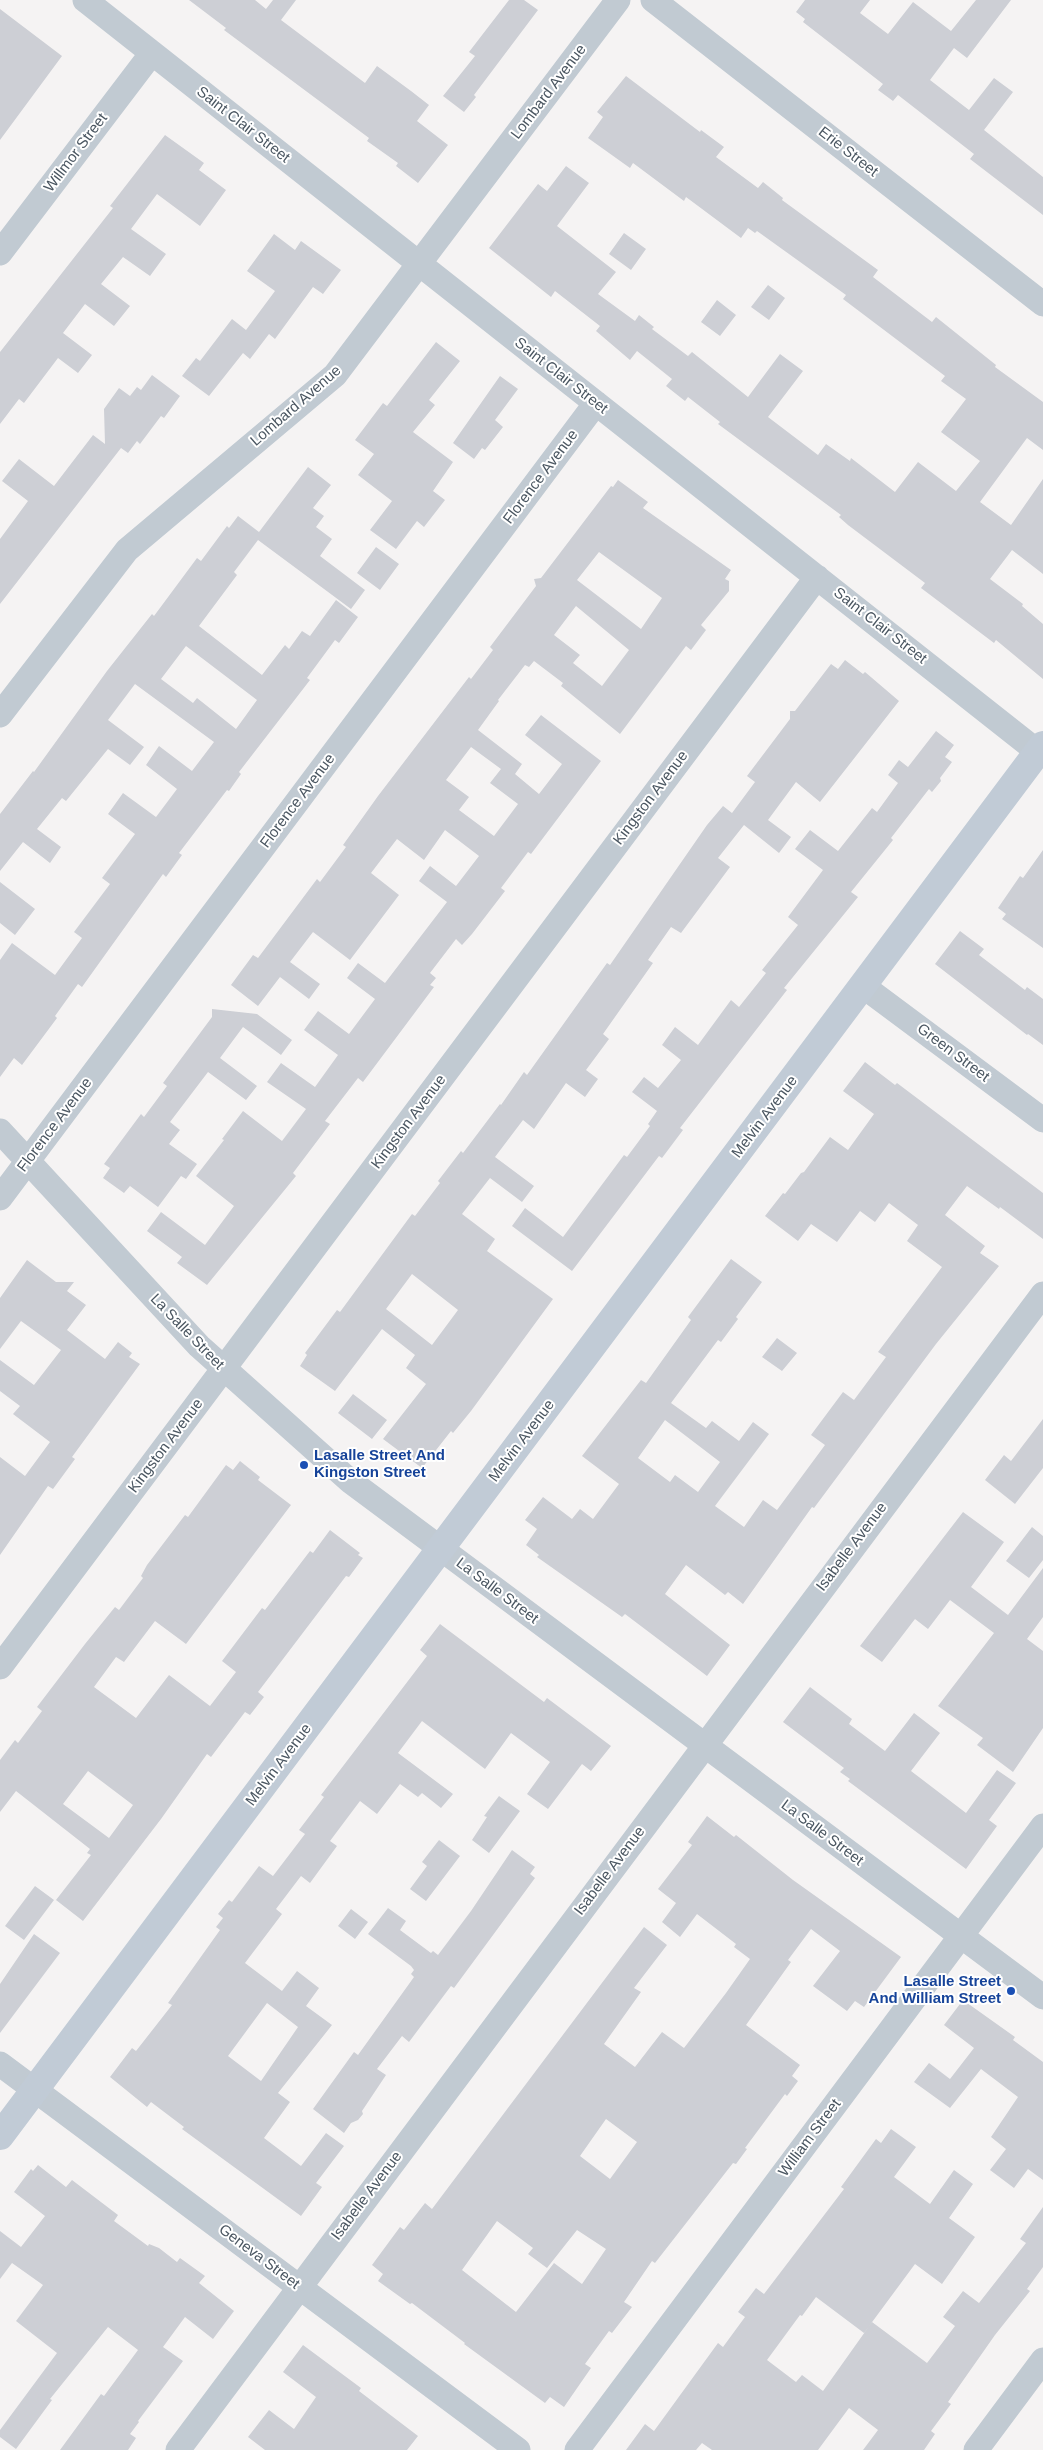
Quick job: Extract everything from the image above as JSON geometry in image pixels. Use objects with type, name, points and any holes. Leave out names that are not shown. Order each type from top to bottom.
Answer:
[{"type":"street","name":"Saint Clair Street","points":[[84,0],[817,577],[1041,748]]},
{"type":"street","name":"Lombard Avenue","points":[[0,715],[127,550],[335,375],[618,0]]},
{"type":"street","name":"Erie Street","points":[[653,0],[1043,304]]},
{"type":"street","name":"Willmor Street","points":[[0,253],[152,53]]},
{"type":"street","name":"Florence Avenue","points":[[0,1198],[596,403]]},
{"type":"street","name":"Kingston Avenue","points":[[0,1668],[817,577]]},
{"type":"street","name":"Melvin Avenue","points":[[0,2136],[1041,748]]},
{"type":"street","name":"Green Street","points":[[863,986],[1043,1120]]},
{"type":"street","name":"La Salle Street","points":[[0,1131],[198,1346],[350,1481],[1043,1997]]},
{"type":"street","name":"Isabelle Avenue","points":[[178,2450],[1043,1294]]},
{"type":"street","name":"William Street","points":[[577,2450],[1043,1826]]},
{"type":"street","name":"Geneva Street","points":[[0,2064],[518,2450]]},
{"type":"street","points":[[976,2450],[1043,2360]]},
{"type":"building","points":[[189,0],[255,0],[266,9],[273,0],[296,0],[281,20],[365,83],[377,66],[411,91],[429,105],[417,121],[448,145],[418,183],[396,166],[398,163],[367,141],[369,138],[224,30],[226,28]]},
{"type":"building","points":[[509,0],[524,0],[538,10],[474,95],[476,97],[464,112],[443,96],[475,56],[469,52]]},
{"type":"building","points":[[805,0],[870,0],[860,13],[888,34],[913,2],[951,31],[976,0],[1011,0],[967,58],[954,48],[930,80],[969,110],[994,78],[1013,92],[984,130],[1043,177],[1043,215],[970,159],[974,154],[898,95],[893,101],[878,90],[883,84],[803,22],[805,19],[796,12]]},
{"type":"building","points":[[0,9],[62,56],[0,140]]},
{"type":"building","points":[[626,76],[700,132],[701,130],[724,147],[716,157],[758,188],[763,182],[783,198],[782,200],[878,270],[873,277],[932,322],[936,317],[996,365],[995,367],[1043,402],[1043,450],[1027,438],[980,502],[1011,525],[1043,479],[1043,574],[1012,550],[990,579],[1023,604],[1022,606],[1043,624],[1043,679],[996,640],[994,643],[921,588],[925,583],[848,525],[839,517],[841,515],[718,424],[720,422],[688,397],[685,401],[666,386],[672,379],[637,351],[630,360],[596,331],[600,326],[555,291],[551,297],[489,248],[538,184],[547,191],[566,166],[589,183],[557,226],[616,272],[598,294],[635,321],[639,315],[654,327],[652,329],[688,356],[692,352],[748,397],[780,354],[803,371],[768,417],[818,455],[826,444],[850,461],[851,458],[895,492],[918,462],[956,491],[980,461],[941,432],[966,399],[941,381],[945,376],[843,299],[846,295],[757,231],[755,233],[748,228],[741,238],[686,197],[684,201],[633,163],[630,168],[588,138],[603,117],[597,112]]},
{"type":"building","points":[[165,135],[204,163],[199,170],[226,190],[200,226],[157,194],[131,229],[166,254],[150,276],[123,257],[101,284],[130,306],[114,326],[85,304],[63,333],[92,355],[78,373],[58,358],[24,403],[19,399],[0,424],[0,352],[113,208],[110,206]]},
{"type":"building","points":[[624,233],[646,249],[631,270],[609,254]]},
{"type":"building","points":[[274,234],[295,250],[301,241],[341,270],[323,294],[313,287],[275,339],[269,334],[250,359],[243,353],[209,396],[182,376],[196,358],[200,361],[232,319],[246,330],[275,291],[247,271]]},
{"type":"building","points":[[768,285],[785,298],[769,320],[751,307]]},
{"type":"building","points":[[717,300],[736,315],[720,336],[701,322]]},
{"type":"building","points":[[436,342],[460,361],[429,400],[435,405],[413,432],[453,462],[433,491],[445,500],[424,527],[417,521],[396,549],[370,530],[392,501],[358,475],[374,454],[355,440],[383,403],[387,406]]},
{"type":"building","points":[[152,375],[180,396],[164,418],[161,416],[140,444],[137,441],[128,453],[121,448],[0,604],[0,539],[28,501],[2,481],[19,459],[54,486],[93,435],[105,444],[104,409],[119,388],[130,396],[137,387],[141,390]]},
{"type":"building","points":[[500,376],[518,389],[495,420],[503,427],[485,450],[482,448],[474,459],[453,443]]},
{"type":"building","points":[[308,467],[331,485],[313,508],[324,516],[316,527],[332,539],[320,556],[365,590],[351,609],[258,540],[234,572],[237,575],[199,626],[262,675],[285,645],[289,649],[302,631],[310,636],[336,600],[358,617],[339,643],[335,640],[307,678],[310,680],[239,772],[241,774],[229,791],[227,790],[179,853],[182,855],[166,877],[163,874],[82,987],[78,984],[55,1016],[57,1018],[22,1065],[14,1058],[0,1077],[0,960],[12,943],[55,975],[82,938],[74,932],[110,884],[102,878],[135,834],[108,814],[123,793],[156,817],[177,789],[146,765],[159,746],[192,771],[214,742],[135,684],[108,720],[144,747],[130,765],[108,749],[66,801],[62,798],[37,829],[61,847],[50,863],[23,842],[0,871],[0,814],[34,772],[107,671],[152,614],[154,616],[197,558],[201,561],[227,526],[229,528],[238,516],[259,532]],"holes":[[[186,646],[257,700],[236,729],[197,698],[193,703],[161,679]]]},
{"type":"building","points":[[618,480],[648,502],[643,508],[731,570],[725,579],[729,581],[729,591],[701,625],[706,630],[691,650],[686,646],[620,734],[561,686],[563,683],[534,661],[529,667],[525,665],[498,700],[478,730],[522,764],[515,774],[539,794],[562,764],[525,735],[541,715],[601,761],[531,854],[528,852],[501,888],[505,891],[472,934],[462,945],[456,939],[430,973],[436,978],[430,985],[434,987],[363,1082],[358,1078],[325,1121],[330,1124],[293,1173],[296,1176],[207,1285],[177,1263],[182,1257],[147,1231],[161,1212],[205,1245],[234,1206],[196,1176],[224,1140],[222,1139],[243,1111],[282,1141],[306,1109],[267,1082],[281,1063],[315,1087],[338,1055],[304,1030],[318,1011],[349,1034],[375,999],[347,978],[358,963],[385,983],[447,902],[419,881],[430,866],[456,886],[479,856],[445,830],[424,860],[397,839],[371,873],[399,895],[350,960],[313,932],[290,962],[320,984],[309,999],[280,977],[258,1006],[231,985],[253,955],[258,958],[317,879],[320,882],[346,847],[343,845],[378,796],[469,677],[471,679],[493,650],[490,647],[536,586],[534,579],[541,578],[611,486],[613,487]],"holes":[[[599,552],[662,598],[641,629],[577,580]],[[576,606],[629,650],[602,686],[573,663],[580,655],[554,635]],[[471,747],[501,769],[490,783],[518,804],[494,836],[459,810],[469,797],[446,780]]]},
{"type":"building","points":[[376,547],[399,564],[380,590],[357,573]]},
{"type":"building","points":[[845,660],[863,674],[865,672],[899,701],[820,802],[796,782],[768,820],[791,837],[779,853],[744,825],[718,858],[730,867],[681,933],[671,927],[648,960],[653,963],[603,1034],[609,1039],[586,1070],[598,1079],[585,1097],[566,1083],[534,1129],[523,1120],[495,1157],[534,1186],[522,1202],[490,1178],[462,1214],[495,1239],[487,1251],[553,1299],[471,1411],[453,1433],[451,1431],[422,1468],[383,1439],[426,1384],[406,1368],[415,1355],[382,1329],[335,1391],[300,1366],[307,1355],[305,1353],[337,1310],[340,1312],[412,1214],[415,1216],[440,1183],[438,1181],[501,1105],[524,1072],[527,1075],[607,963],[610,965],[707,825],[723,806],[732,813],[755,782],[747,776],[790,719],[790,711],[795,711],[831,664],[838,669]],"holes":[[[412,1274],[458,1310],[432,1345],[386,1309]]]},
{"type":"building","points":[[936,731],[954,745],[945,757],[952,762],[940,778],[941,781],[932,792],[929,789],[891,838],[893,840],[851,892],[858,897],[784,988],[787,990],[680,1128],[683,1130],[662,1158],[659,1156],[572,1271],[512,1226],[525,1208],[563,1237],[624,1155],[627,1157],[650,1126],[648,1124],[657,1111],[632,1092],[644,1077],[658,1088],[681,1060],[662,1045],[675,1027],[698,1045],[731,1000],[739,1007],[766,973],[762,970],[798,925],[788,917],[823,870],[795,849],[810,830],[838,851],[872,808],[877,812],[898,783],[888,775],[899,760],[908,767]]},
{"type":"building","points":[[1043,850],[1043,948],[1002,919],[1006,914],[998,908],[1020,876],[1023,878]]},
{"type":"building","points":[[0,882],[35,909],[15,935],[0,923]]},
{"type":"building","points":[[960,931],[984,949],[979,955],[1025,990],[1027,987],[1043,999],[1043,1045],[1027,1035],[935,964]]},
{"type":"building","points":[[212,1009],[257,1014],[292,1040],[281,1055],[243,1027],[220,1058],[257,1086],[246,1100],[208,1072],[170,1122],[180,1130],[169,1144],[197,1164],[186,1179],[181,1176],[158,1207],[130,1186],[124,1193],[103,1178],[110,1168],[104,1164],[141,1114],[144,1117],[167,1086],[163,1083],[212,1017]]},
{"type":"building","points":[[865,1062],[895,1085],[897,1083],[1043,1193],[1043,1239],[1000,1207],[999,1209],[967,1186],[945,1215],[985,1246],[980,1253],[999,1266],[936,1344],[814,1508],[812,1507],[743,1604],[728,1592],[725,1595],[686,1565],[665,1594],[730,1645],[707,1676],[625,1614],[622,1617],[537,1557],[539,1555],[526,1545],[537,1529],[525,1520],[543,1497],[572,1519],[580,1509],[593,1519],[619,1484],[582,1456],[641,1380],[646,1383],[691,1320],[688,1317],[731,1259],[762,1282],[736,1317],[738,1319],[721,1342],[718,1340],[671,1403],[706,1428],[712,1421],[739,1441],[753,1422],[769,1434],[715,1506],[744,1527],[763,1500],[777,1510],[825,1445],[811,1435],[843,1392],[854,1400],[886,1357],[878,1352],[942,1267],[907,1241],[918,1225],[889,1203],[875,1222],[860,1211],[837,1242],[811,1224],[798,1241],[765,1216],[783,1193],[785,1194],[801,1173],[804,1172],[830,1137],[848,1150],[874,1114],[843,1091]],"holes":[[[665,1420],[720,1462],[698,1492],[675,1475],[670,1482],[638,1458]]]},
{"type":"building","points":[[27,1260],[56,1282],[74,1282],[67,1291],[86,1305],[67,1330],[105,1359],[118,1342],[132,1353],[129,1357],[140,1364],[72,1457],[75,1459],[53,1489],[48,1486],[0,1555],[0,1457],[25,1476],[50,1442],[13,1414],[20,1406],[0,1391],[0,1360],[34,1385],[61,1350],[21,1321],[0,1349],[0,1298]]},
{"type":"building","points":[[777,1338],[797,1353],[782,1371],[762,1357]]},
{"type":"building","points":[[353,1394],[387,1420],[372,1439],[338,1413]]},
{"type":"building","points":[[1043,1419],[1043,1468],[1015,1504],[985,1480],[1004,1455],[1011,1461]]},
{"type":"building","points":[[240,1461],[260,1477],[258,1480],[291,1505],[186,1644],[155,1621],[124,1662],[116,1657],[94,1687],[136,1718],[169,1675],[210,1706],[236,1672],[222,1661],[262,1608],[265,1610],[310,1551],[313,1553],[330,1530],[360,1553],[358,1555],[363,1558],[349,1577],[346,1576],[258,1692],[264,1697],[250,1715],[245,1712],[211,1757],[207,1754],[161,1819],[83,1921],[56,1900],[91,1855],[87,1853],[90,1849],[16,1791],[0,1812],[0,1760],[15,1740],[18,1743],[42,1711],[37,1707],[85,1644],[115,1607],[119,1610],[143,1578],[141,1576],[147,1565],[185,1515],[188,1517],[226,1465],[233,1470]],"holes":[[[88,1771],[133,1805],[109,1838],[63,1804]]]},
{"type":"building","points":[[963,1512],[1004,1542],[971,1587],[1008,1615],[1043,1568],[1043,1617],[1027,1639],[1043,1651],[1043,1728],[1013,1772],[977,1745],[983,1738],[938,1706],[994,1633],[950,1600],[928,1629],[915,1619],[882,1662],[860,1646]]},
{"type":"building","points":[[1032,1527],[1043,1536],[1043,1560],[1029,1578],[1006,1561]]},
{"type":"building","points":[[440,1624],[544,1702],[547,1698],[611,1746],[591,1771],[582,1764],[548,1809],[527,1794],[550,1762],[511,1733],[485,1769],[422,1721],[398,1753],[453,1794],[441,1808],[422,1793],[418,1797],[400,1784],[377,1814],[360,1801],[330,1841],[337,1846],[310,1883],[301,1876],[276,1909],[282,1914],[245,1963],[282,1991],[297,1971],[319,1988],[306,2006],[332,2025],[278,2093],[290,2102],[264,2138],[301,2166],[326,2133],[344,2146],[316,2183],[322,2187],[301,2216],[182,2129],[184,2127],[151,2102],[147,2107],[110,2077],[132,2048],[136,2051],[172,2005],[168,2003],[220,1930],[216,1927],[223,1918],[218,1914],[229,1900],[232,1902],[259,1866],[273,1876],[305,1834],[299,1830],[324,1797],[321,1795],[427,1656],[420,1650]],"holes":[[[267,2003],[298,2027],[261,2081],[228,2056]]]},
{"type":"building","points":[[810,1687],[852,1719],[849,1724],[885,1751],[914,1713],[940,1733],[911,1771],[966,1813],[997,1770],[1016,1783],[989,1820],[997,1826],[966,1869],[848,1781],[850,1779],[840,1772],[844,1768],[783,1722]]},
{"type":"building","points":[[499,1796],[520,1811],[489,1853],[472,1840],[487,1817],[484,1816]]},
{"type":"building","points":[[707,1816],[734,1837],[736,1835],[793,1880],[901,1957],[864,2007],[855,2001],[847,2011],[813,1986],[840,1951],[811,1929],[788,1960],[791,1962],[746,2025],[800,2065],[792,2076],[798,2081],[787,2096],[785,2094],[745,2148],[747,2149],[736,2164],[733,2163],[655,2263],[652,2261],[624,2302],[632,2307],[612,2333],[609,2331],[585,2364],[591,2368],[564,2407],[550,2397],[545,2403],[464,2344],[412,2303],[410,2304],[378,2281],[383,2274],[372,2265],[400,2227],[404,2230],[425,2203],[432,2209],[644,1927],[667,1945],[634,1988],[641,1992],[604,2044],[635,2067],[662,2032],[684,2048],[726,1993],[750,1959],[734,1947],[736,1944],[697,1914],[680,1937],[662,1922],[676,1903],[658,1889],[692,1845],[688,1842]],"holes":[[[606,2119],[637,2142],[610,2179],[580,2156]],[[497,2221],[533,2248],[528,2254],[547,2268],[577,2230],[606,2249],[582,2284],[554,2263],[516,2312],[462,2270]]]},
{"type":"building","points":[[439,1840],[460,1856],[426,1901],[410,1889],[427,1866],[422,1862]]},
{"type":"building","points":[[512,1850],[535,1867],[530,1874],[535,1878],[454,1988],[451,1986],[409,2042],[402,2036],[377,2069],[386,2075],[362,2111],[363,2114],[358,2120],[351,2123],[344,2133],[313,2109],[354,2052],[358,2055],[414,1977],[411,1974],[414,1970],[411,1966],[368,1934],[388,1908],[406,1921],[400,1930],[431,1953],[433,1951],[438,1955],[471,1911]]},
{"type":"building","points":[[35,1886],[54,1900],[24,1940],[5,1926]]},
{"type":"building","points":[[351,1909],[368,1922],[355,1939],[338,1926]]},
{"type":"building","points":[[34,1934],[60,1953],[0,2033],[0,1984]]},
{"type":"building","points":[[963,2000],[1015,2037],[1013,2040],[1043,2062],[1043,2180],[1028,2169],[1014,2188],[990,2170],[1006,2149],[991,2137],[1018,2097],[981,2069],[950,2108],[914,2082],[929,2063],[950,2079],[974,2048],[944,2025]]},
{"type":"building","points":[[891,2129],[916,2147],[894,2177],[930,2204],[954,2170],[973,2184],[949,2218],[975,2237],[942,2284],[915,2264],[872,2322],[927,2363],[955,2326],[943,2317],[963,2291],[979,2303],[1026,2243],[1020,2239],[1043,2207],[1043,2267],[1027,2289],[1030,2291],[995,2335],[948,2402],[951,2404],[931,2431],[935,2434],[924,2450],[863,2450],[878,2430],[849,2408],[818,2450],[712,2450],[702,2443],[696,2450],[626,2450],[645,2424],[654,2431],[718,2343],[723,2347],[745,2317],[738,2312],[756,2288],[764,2294],[844,2189],[841,2187],[876,2139],[881,2143]],"holes":[[[816,2297],[864,2333],[869,2327],[823,2391],[802,2375],[796,2382],[767,2360],[800,2315],[802,2316]]]},
{"type":"building","points":[[38,2165],[66,2187],[72,2180],[118,2215],[114,2221],[148,2246],[149,2244],[159,2248],[177,2262],[180,2258],[205,2276],[199,2283],[234,2311],[213,2339],[185,2317],[163,2347],[183,2361],[138,2421],[130,2434],[136,2438],[128,2450],[60,2450],[101,2394],[104,2396],[138,2350],[108,2327],[50,2399],[52,2400],[16,2449],[0,2437],[0,2430],[57,2353],[16,2321],[43,2285],[12,2263],[0,2279],[0,2231],[21,2247],[45,2216],[14,2192],[31,2169],[33,2171]]},
{"type":"building","points":[[303,2345],[361,2388],[359,2391],[418,2436],[407,2450],[265,2450],[248,2437],[269,2410],[294,2429],[316,2397],[283,2372]]},
{"type":"place","name":"Lasalle Street And Kingston Street","points":[[304,1465]]},
{"type":"place","name":"Lasalle Street And William Street","points":[[1011,1991]]}]
